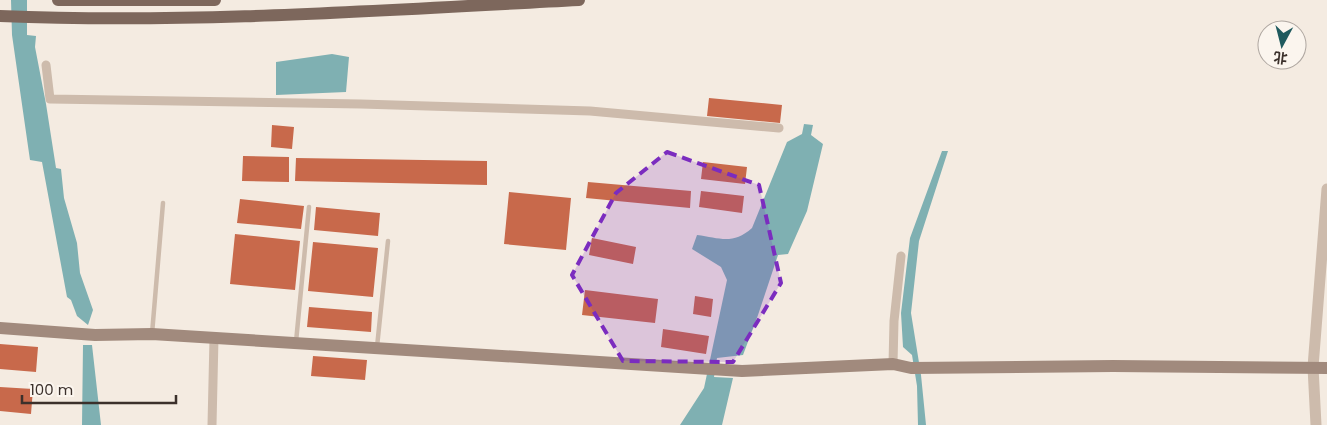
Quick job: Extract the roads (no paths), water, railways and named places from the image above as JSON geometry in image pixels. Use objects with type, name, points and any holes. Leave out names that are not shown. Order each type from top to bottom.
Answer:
[{"type":"main road","points":[[58,0],[215,0]]},
{"type":"main road","points":[[0,16],[148,19],[307,14],[579,0]]},
{"type":"main road","points":[[0,328],[94,335],[152,334],[742,371],[893,364],[911,368],[1123,366],[1327,368]]},
{"type":"street","points":[[46,65],[50,99],[581,110],[779,128]]},
{"type":"street","points":[[1316,425],[1313,367],[1327,189]]},
{"type":"street","points":[[893,364],[894,321],[901,256]]},
{"type":"street","points":[[212,425],[214,338]]},
{"type":"lane","points":[[152,334],[163,203]]},
{"type":"lane","points":[[296,343],[309,207]]},
{"type":"lane","points":[[377,348],[388,242]]},
{"type":"water","points":[[11,0],[27,0],[27,35],[36,36],[35,47],[56,168],[61,169],[64,198],[77,243],[80,273],[93,310],[88,325],[77,316],[71,300],[67,297],[42,162],[30,160],[12,35]]},
{"type":"water","points":[[332,54],[349,57],[346,92],[276,95],[276,62]]},
{"type":"water","points":[[804,124],[813,125],[811,135],[823,144],[807,211],[788,254],[778,255],[743,355],[717,358],[714,377],[733,378],[722,425],[680,425],[704,388],[727,280],[721,267],[692,249],[697,235],[726,239],[739,237],[752,228],[787,142],[802,134]]},
{"type":"water","points":[[942,151],[948,151],[919,241],[911,313],[921,375],[926,425],[918,425],[917,386],[912,355],[903,347],[901,313],[910,238]]},
{"type":"water","points":[[83,345],[92,345],[101,425],[82,425]]}]
